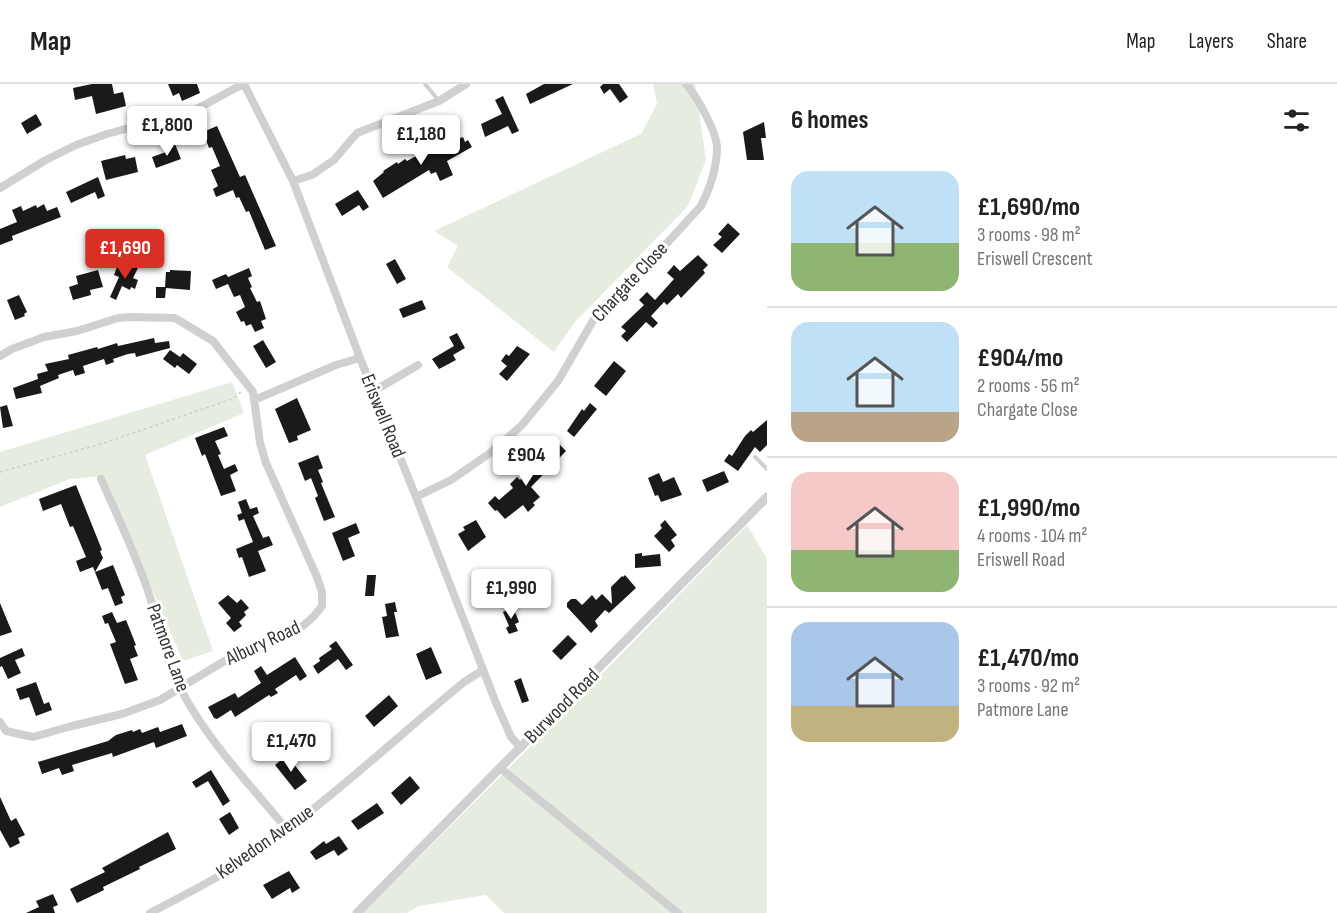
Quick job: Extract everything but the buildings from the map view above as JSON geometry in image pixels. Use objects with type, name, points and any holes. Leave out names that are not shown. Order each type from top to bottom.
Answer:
[{"type":"street","name":"Eriswell Road","points":[[244,84],[293,181],[483,670],[509,734],[520,748]]},
{"type":"street","points":[[0,188],[44,160],[76,145],[107,134],[195,110],[244,84]]},
{"type":"street","points":[[293,181],[312,175],[334,160],[357,133],[439,101],[466,84]]},
{"type":"street","name":"Chargate Close","points":[[416,497],[459,475],[490,453],[522,425],[558,381],[594,319],[609,300],[635,278],[701,206],[708,192],[715,166],[717,144],[706,115],[686,84]]},
{"type":"street","points":[[0,356],[44,337],[77,331],[118,318],[175,318],[213,341],[253,392],[254,400],[336,365],[360,358]]},
{"type":"street","points":[[374,391],[418,365]]},
{"type":"street","name":"Albury Road","points":[[0,722],[6,731],[33,738],[142,707],[160,700],[246,648],[303,626],[322,606],[322,592],[317,577],[266,463],[260,443],[254,400]]},
{"type":"street","name":"Patmore Lane","points":[[101,479],[144,581],[179,687],[215,744],[287,829]]},
{"type":"street","name":"Burwood Road","points":[[357,913],[767,497]]},
{"type":"street","name":"Kelvedon Avenue","points":[[150,913],[243,861],[287,829],[337,790],[464,682],[483,670]]},
{"type":"street","points":[[500,768],[678,913]]},
{"type":"lane","points":[[425,84],[439,101]]},
{"type":"lane","points":[[755,457],[767,469]]},
{"type":"path","points":[[0,472],[101,444],[232,399],[249,387]]},
{"type":"shaded area","points":[[653,84],[695,84],[706,160],[688,206],[575,322],[554,352],[447,267],[458,246],[434,231],[641,134],[657,104]]},
{"type":"shaded area","points":[[232,382],[244,413],[145,455],[213,651],[183,661],[103,476],[70,479],[0,507],[0,452]]},
{"type":"shaded area","points":[[747,525],[767,559],[767,913],[504,913],[486,895],[419,906],[407,913],[363,913],[565,712]]}]
